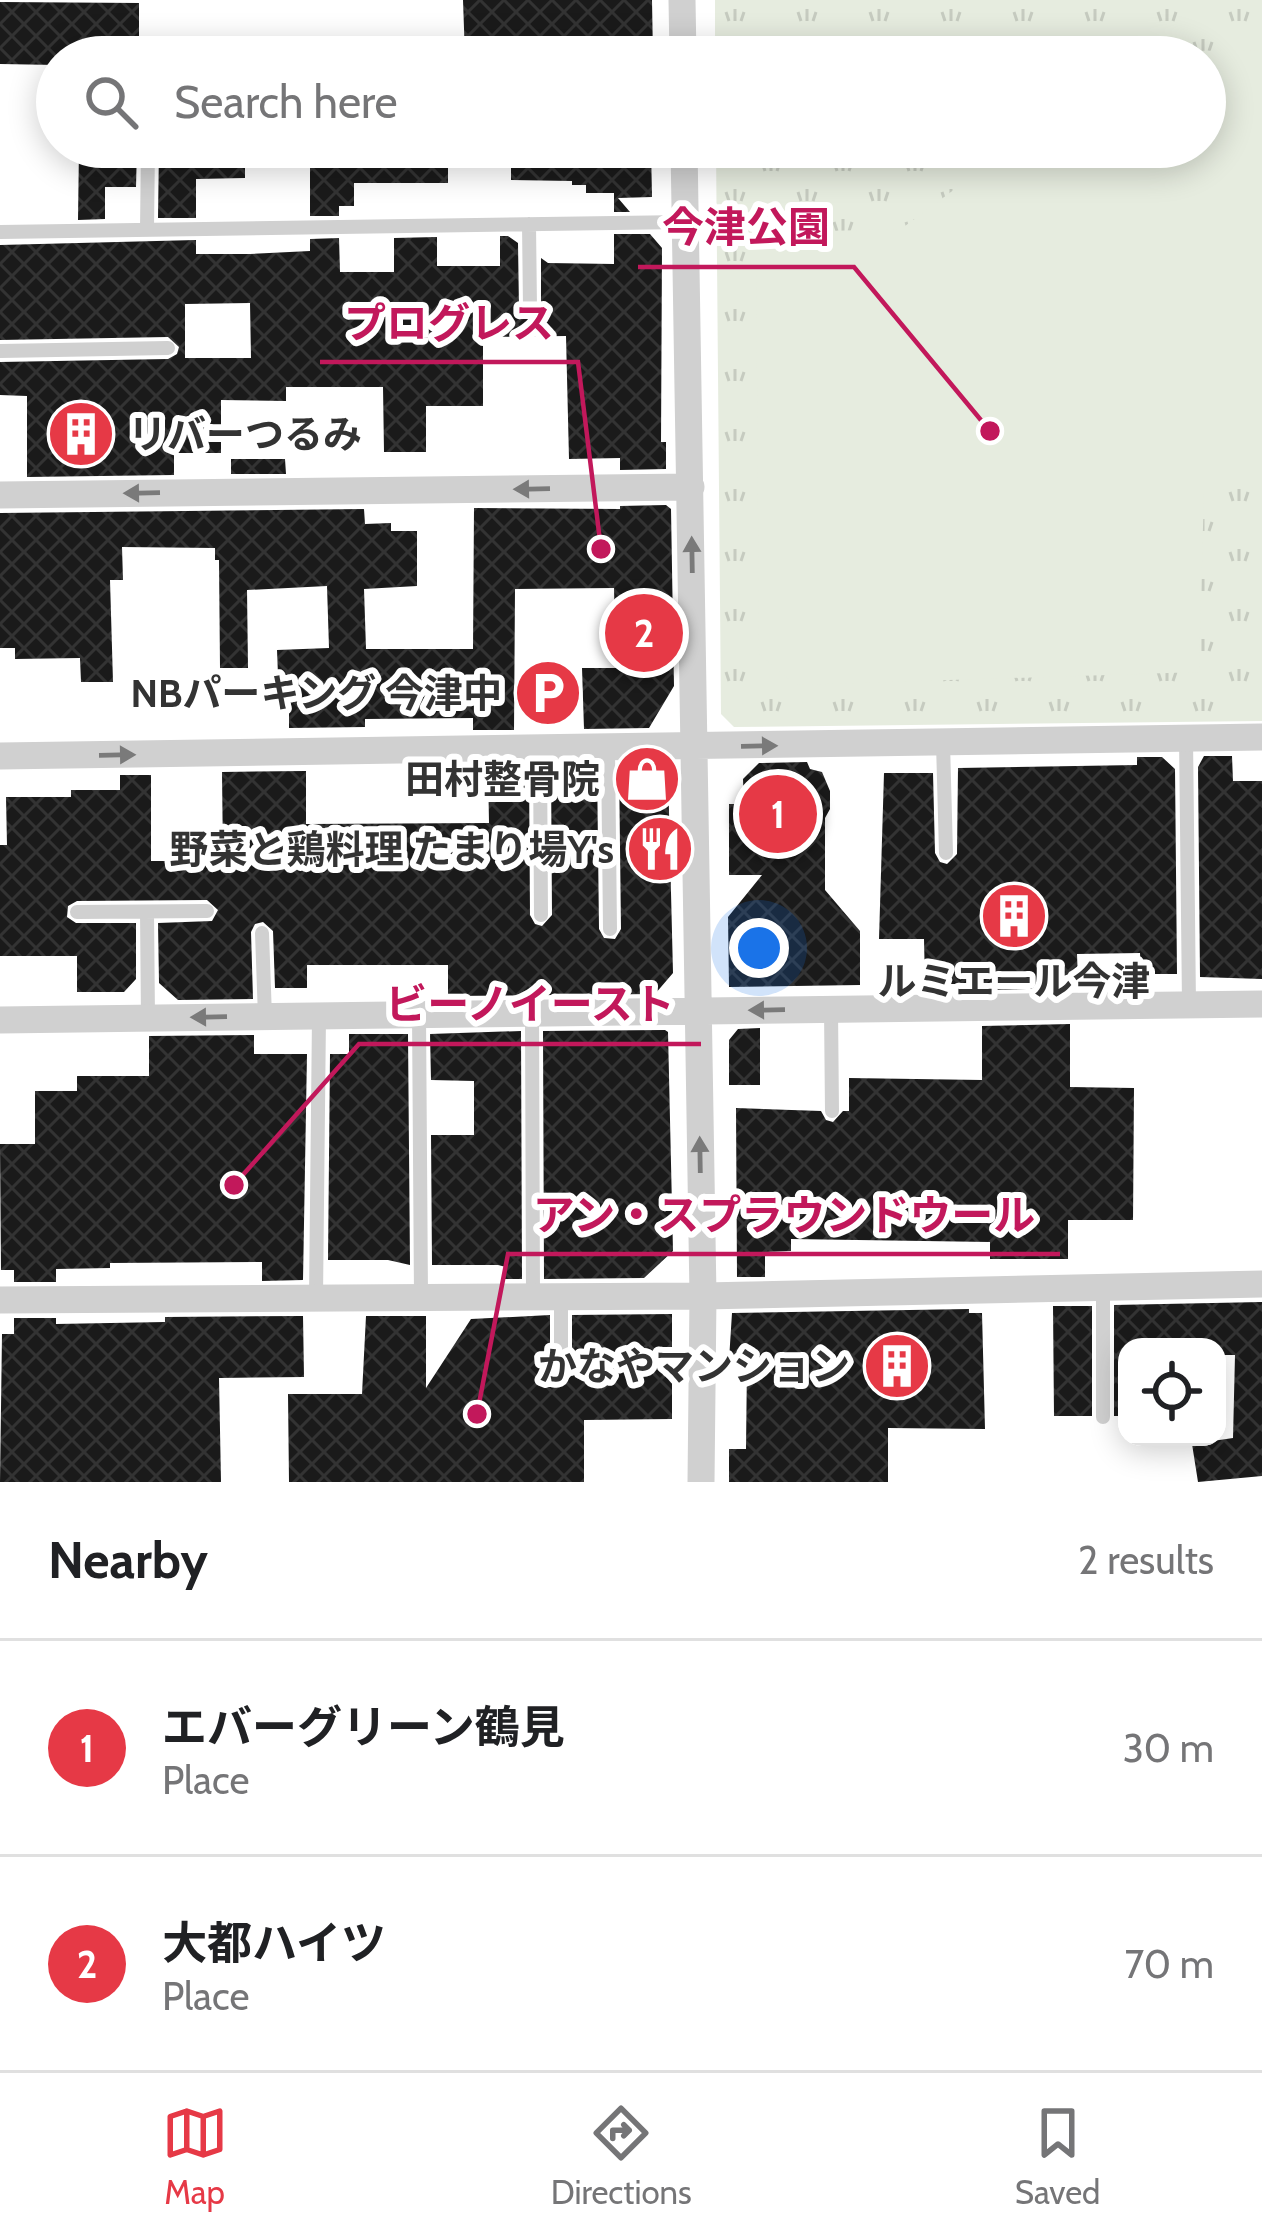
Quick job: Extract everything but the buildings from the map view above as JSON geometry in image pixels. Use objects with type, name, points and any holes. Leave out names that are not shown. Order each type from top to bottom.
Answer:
[{"type":"street","points":[[682,0],[683,36]]},
{"type":"street","points":[[685,168],[703,1296],[701,1482]]},
{"type":"street","points":[[0,495],[691,488]]},
{"type":"street","points":[[0,756],[1262,737]]},
{"type":"street","points":[[0,1020],[1262,1004]]},
{"type":"street","points":[[0,1300],[703,1296],[1262,1284]]},
{"type":"lane","points":[[147,230],[148,168]]},
{"type":"lane","points":[[0,232],[686,222]]},
{"type":"lane","points":[[529,224],[530,308]]},
{"type":"lane","points":[[0,351],[168,348]]},
{"type":"lane","points":[[1186,737],[1190,1004]]},
{"type":"lane","points":[[943,742],[946,853]]},
{"type":"lane","points":[[608,749],[610,929]]},
{"type":"lane","points":[[540,750],[542,915]]},
{"type":"lane","points":[[77,912],[206,911]]},
{"type":"lane","points":[[147,912],[148,1018]]},
{"type":"lane","points":[[262,933],[266,1017]]},
{"type":"lane","points":[[831,1009],[832,1111]]},
{"type":"lane","points":[[532,1013],[547,1297],[561,1374]]},
{"type":"lane","points":[[419,1014],[422,1298]]},
{"type":"lane","points":[[316,1298],[319,1016]]},
{"type":"lane","points":[[1103,1287],[1103,1417]]},
{"type":"green space","points":[[715,0],[1262,0],[1262,721],[734,727],[721,714],[716,168],[1226,168],[1226,36],[715,36]]},
{"type":"green space","points":[[1226,50],[1262,50],[1262,487],[1204,491],[1199,672],[796,685],[759,654],[756,233],[901,229],[963,183],[963,168],[1226,168]]},
{"type":"place","name":"今津公園","points":[[990,431]]},
{"type":"place","name":"リバーつるみ","points":[[81,434]]},
{"type":"place","name":"プログレス","points":[[601,549]]},
{"type":"place","name":"大都ハイツ","points":[[644,633]]},
{"type":"place","name":"NBパーキング 今津中","points":[[548,693]]},
{"type":"place","name":"田村整骨院","points":[[647,779]]},
{"type":"place","name":"エバーグリーン鶴見","points":[[778,814]]},
{"type":"place","name":"野菜と鶏料理 たまり場Y's","points":[[660,849]]},
{"type":"place","name":"ルミエール今津","points":[[1014,916]]},
{"type":"place","name":"ビーノイースト","points":[[234,1185]]},
{"type":"place","name":"かなやマンション","points":[[897,1366]]},
{"type":"place","name":"アン・スプラウンドウール","points":[[477,1414]]}]
